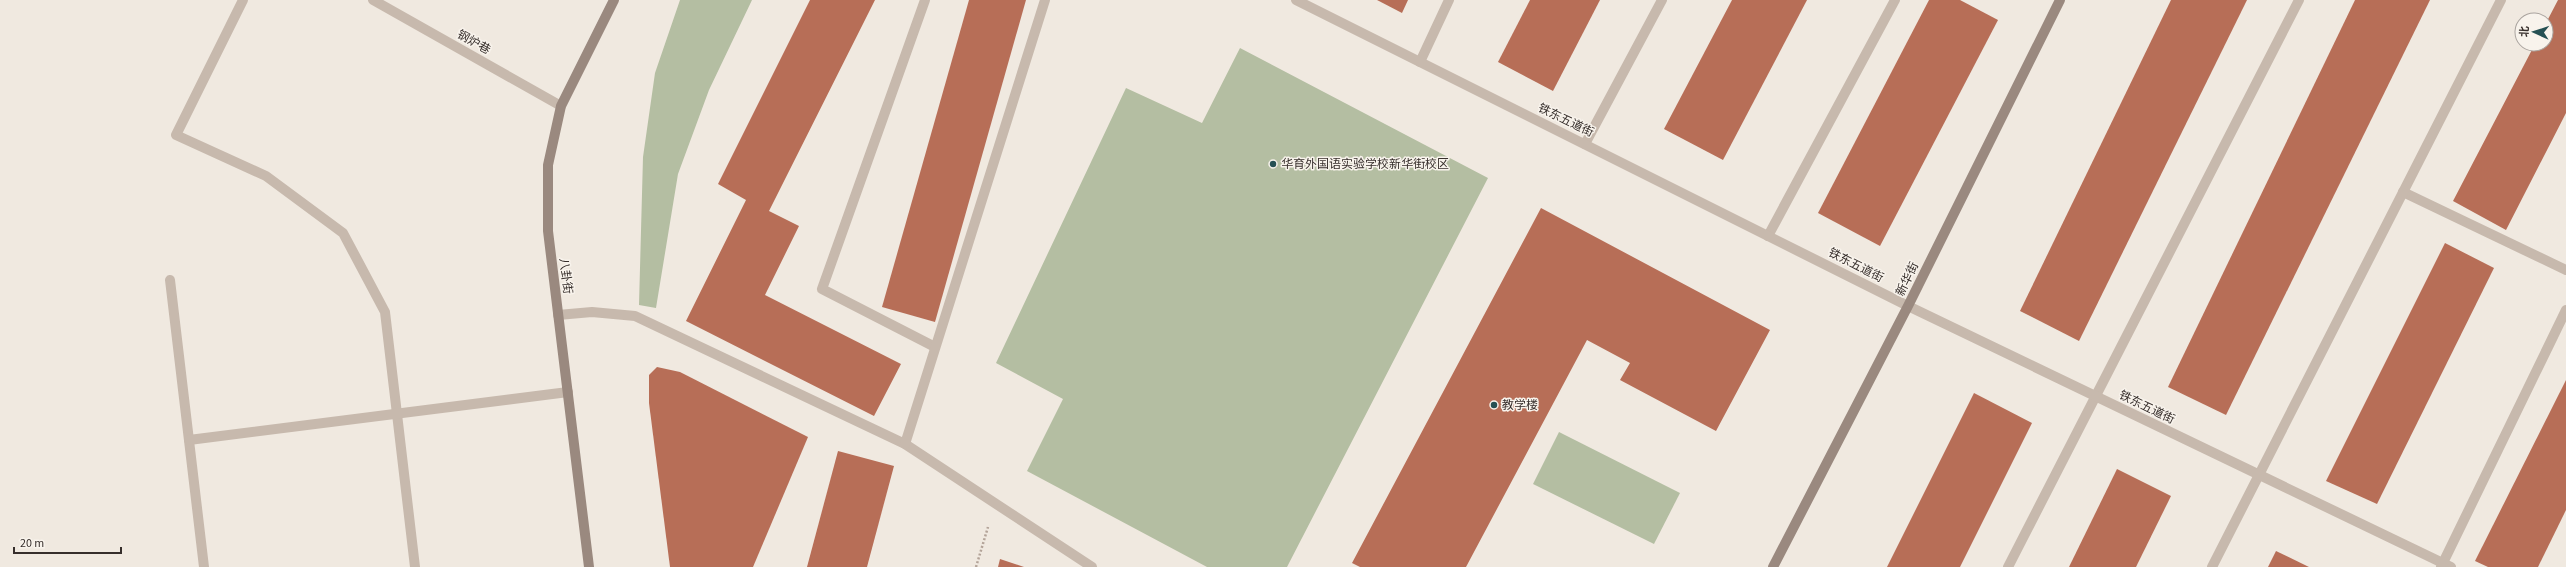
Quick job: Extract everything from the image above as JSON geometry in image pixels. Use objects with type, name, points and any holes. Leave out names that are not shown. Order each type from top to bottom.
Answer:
[{"type":"street","points":[[243,0],[176,135],[266,176],[343,233],[385,312],[415,567]]},
{"type":"street","name":"钢炉巷","points":[[373,0],[561,106]]},
{"type":"street","name":"八卦街","points":[[590,567],[548,231],[548,165],[561,106],[614,0]]},
{"type":"street","points":[[925,0],[822,289],[935,347]]},
{"type":"street","points":[[905,444],[1045,0]]},
{"type":"street","name":"铁东五道街","points":[[1296,0],[1908,306],[2258,474],[2445,566]]},
{"type":"street","points":[[1420,62],[1449,0]]},
{"type":"street","points":[[1585,144],[1662,0]]},
{"type":"street","points":[[1768,236],[1895,0]]},
{"type":"street","name":"新华街","points":[[1772,567],[1908,306],[2060,0]]},
{"type":"street","points":[[2008,567],[2299,0]]},
{"type":"street","points":[[2212,567],[2258,474],[2501,0]]},
{"type":"street","points":[[2403,192],[2566,270]]},
{"type":"street","points":[[170,280],[204,567]]},
{"type":"street","points":[[2445,566],[2566,310]]},
{"type":"street","points":[[558,315],[592,312],[635,316],[905,444],[1092,567]]},
{"type":"street","points":[[189,440],[397,415],[568,392]]},
{"type":"path","points":[[976,567],[996,504]]},
{"type":"green space","points":[[680,0],[752,0],[709,90],[678,174],[656,308],[639,305],[643,157],[655,73]]},
{"type":"green space","points":[[1240,48],[1488,178],[1287,567],[1207,567],[1027,471],[1063,399],[996,363],[1126,88],[1202,123]]},
{"type":"green space","points":[[1559,432],[1680,493],[1654,544],[1533,484]]},
{"type":"building","points":[[810,0],[875,0],[769,211],[799,226],[765,295],[901,364],[874,416],[686,321],[746,200],[718,184]]},
{"type":"building","points":[[969,0],[1026,0],[935,322],[882,307]]},
{"type":"building","points":[[1377,0],[1408,0],[1402,13]]},
{"type":"building","points":[[1530,0],[1600,0],[1553,91],[1498,62]]},
{"type":"building","points":[[1732,0],[1807,0],[1723,160],[1664,129]]},
{"type":"building","points":[[1929,0],[1960,0],[1998,20],[1880,246],[1818,213]]},
{"type":"building","points":[[2171,0],[2247,0],[2079,341],[2020,311]]},
{"type":"building","points":[[2355,0],[2430,0],[2226,415],[2168,387]]},
{"type":"building","points":[[2558,0],[2566,0],[2566,113],[2506,230],[2453,201],[2531,52],[2554,52],[2554,12],[2552,12]]},
{"type":"building","name":"教学楼","points":[[1541,208],[1770,330],[1716,431],[1620,380],[1630,363],[1587,340],[1466,567],[1360,567],[1352,563]]},
{"type":"building","points":[[2445,243],[2494,268],[2377,504],[2326,481]]},
{"type":"building","points":[[657,367],[680,372],[808,437],[753,567],[670,567],[649,403],[649,375]]},
{"type":"building","points":[[2566,380],[2566,510],[2538,567],[2488,567],[2475,561]]},
{"type":"building","points":[[1974,393],[2032,423],[1960,567],[1887,567]]},
{"type":"building","points":[[838,451],[894,466],[867,567],[807,567]]},
{"type":"building","points":[[2117,469],[2171,496],[2136,567],[2069,567]]},
{"type":"building","points":[[2276,551],[2309,567],[2268,567]]},
{"type":"building","points":[[1000,559],[1024,567],[998,567]]},
{"type":"place","name":"华育外国语实验学校新华街校区","points":[[1273,164]]},
{"type":"place","name":"教学楼","points":[[1494,405]]}]
